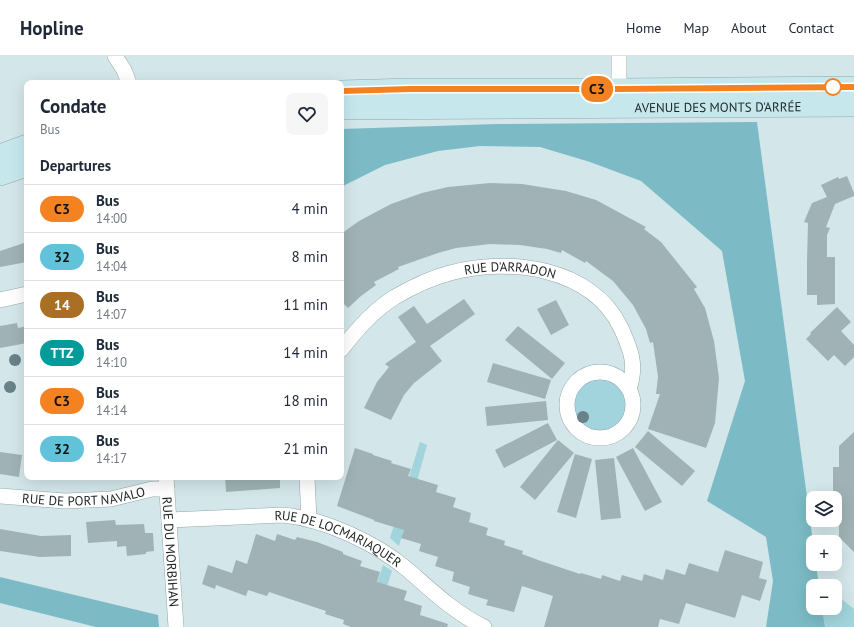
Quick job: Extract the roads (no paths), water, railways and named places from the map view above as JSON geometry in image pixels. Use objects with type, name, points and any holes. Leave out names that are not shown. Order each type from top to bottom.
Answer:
[{"type":"street","points":[[114,56],[124,70],[128,80]]},
{"type":"street","points":[[619,56],[619,89]]},
{"type":"street","name":"AVENUE DES MONTS D'ARRÉE","points":[[344,91],[410,89],[854,87]]},
{"type":"street","name":"AVENUE DES MONTS D'ARRÉE","points":[[344,109],[854,106]]},
{"type":"street","points":[[0,155],[24,146]]},
{"type":"street","points":[[0,175],[24,167]]},
{"type":"street","name":"RUE D'ARRADON","points":[[344,346],[357,330],[382,306],[407,290],[451,273],[484,267],[501,266],[532,269],[558,275],[572,281],[586,288],[601,300],[622,330],[632,357],[633,376],[629,389],[633,400],[632,412],[628,422],[620,431],[610,437],[598,438],[587,436],[577,430],[570,420],[566,410],[567,398],[571,387],[579,378],[589,373],[600,371],[612,373],[622,380],[629,389]]},
{"type":"street","points":[[0,300],[24,295]]},
{"type":"street","points":[[307,480],[309,520]]},
{"type":"street","name":"RUE DE PORT NAVALO","points":[[0,496],[65,501],[111,499],[152,489],[166,483]]},
{"type":"street","name":"RUE DU MORBIHAN","points":[[166,483],[176,627]]},
{"type":"street","name":"RUE DE LOCMARIAQUER","points":[[169,520],[284,515],[297,516],[309,520],[352,535],[377,547],[407,569],[458,612],[484,627]]}]
